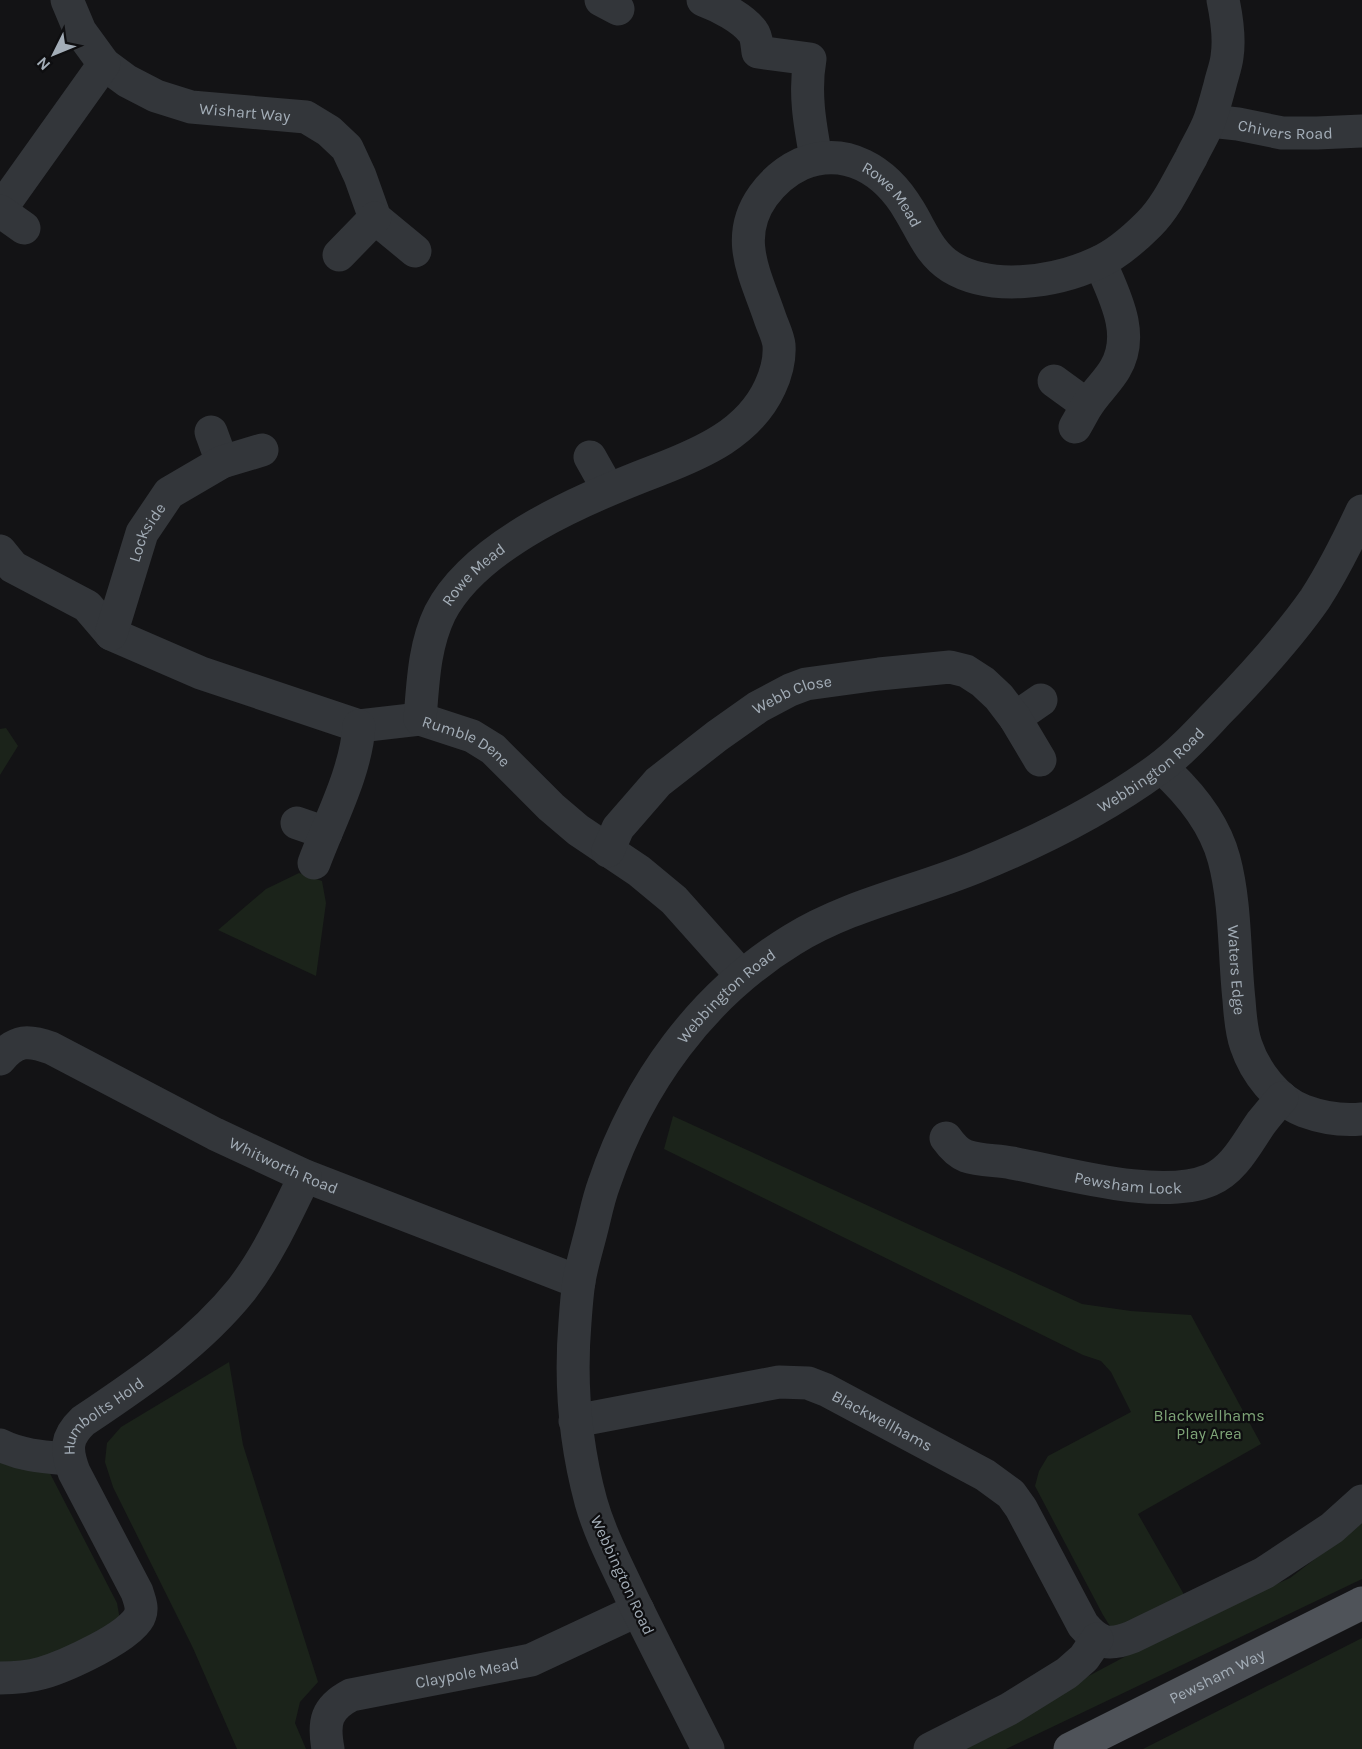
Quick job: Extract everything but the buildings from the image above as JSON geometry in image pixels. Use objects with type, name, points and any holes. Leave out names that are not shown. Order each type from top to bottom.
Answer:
[{"type":"main road","name":"Pewsham Way","points":[[1070,1749],[1362,1603]]},
{"type":"street","name":"Wishart Way","points":[[68,0],[80,31],[104,64],[127,81],[156,96],[191,107],[306,117],[329,131],[347,148],[375,218]]},
{"type":"street","points":[[703,0],[718,6],[740,20],[754,33],[758,52],[810,59],[808,115],[816,158]]},
{"type":"street","name":"Rowe Mead","points":[[420,719],[423,678],[429,643],[440,615],[456,587],[473,570],[527,530],[609,489],[715,446],[737,430],[759,406],[771,386],[779,361],[778,342],[748,253],[749,232],[754,210],[781,176],[816,158],[834,156],[850,159],[884,179],[895,190],[909,208],[926,242],[937,256],[952,267],[972,276],[1002,282],[1025,281],[1071,273],[1100,262],[1129,242],[1151,222],[1172,194],[1210,121],[1227,58],[1228,31],[1223,0]]},
{"type":"street","points":[[8,217],[104,64]]},
{"type":"street","name":"Chivers Road","points":[[1210,121],[1282,133],[1362,131]]},
{"type":"street","points":[[339,255],[375,218],[415,251]]},
{"type":"street","points":[[1054,381],[1081,416],[1115,369],[1124,348],[1124,328],[1100,262]]},
{"type":"street","points":[[211,432],[222,462]]},
{"type":"street","name":"Lockside","points":[[111,634],[142,533],[169,493],[222,462],[262,450]]},
{"type":"street","points":[[590,457],[609,489]]},
{"type":"street","name":"Webbington Road","points":[[708,1749],[614,1561],[592,1506],[575,1421],[573,1353],[579,1282],[603,1185],[632,1117],[669,1054],[708,1009],[741,975],[792,940],[829,920],[970,870],[1019,850],[1103,805],[1161,766],[1196,734],[1268,658],[1353,554],[1362,511]]},
{"type":"street","name":"Rumble Dene","points":[[0,551],[13,567],[87,606],[111,634],[201,673],[359,726],[420,719],[472,736],[493,749],[551,807],[578,830],[639,871],[674,900],[741,975]]},
{"type":"street","name":"Webb Close","points":[[608,850],[618,828],[658,782],[671,771],[758,708],[806,684],[950,667],[966,671],[983,682],[999,697],[1028,709],[1040,760]]},
{"type":"street","points":[[314,863],[311,828],[347,779],[359,726]]},
{"type":"street","name":"Waters Edge","points":[[1161,766],[1203,812],[1216,835],[1224,860],[1230,891],[1240,1014],[1245,1044],[1256,1067],[1269,1085],[1294,1107],[1318,1116],[1349,1120],[1362,1119]]},
{"type":"street","name":"Whitworth Road","points":[[1,1054],[21,1042],[39,1043],[215,1134],[305,1176],[579,1282]]},
{"type":"street","name":"Pewsham Lock","points":[[951,1152],[1133,1186],[1186,1187],[1211,1180],[1236,1160],[1282,1098]]},
{"type":"street","name":"Humbolts Hold","points":[[0,1678],[42,1673],[62,1665],[125,1634],[141,1615],[141,1604],[137,1592],[74,1472],[69,1459],[70,1438],[75,1428],[83,1421],[154,1373],[207,1329],[242,1288],[262,1259],[305,1176]]},
{"type":"street","name":"Blackwellhams","points":[[575,1421],[779,1382],[808,1383],[826,1390],[985,1475],[1011,1494],[1021,1508],[1083,1625],[1097,1639]]},
{"type":"street","points":[[0,1445],[14,1452],[69,1459]]},
{"type":"street","points":[[930,1749],[1009,1709],[1067,1673],[1084,1658],[1097,1639],[1117,1643],[1264,1573],[1332,1528],[1362,1501]]},
{"type":"street","name":"Claypole Mead","points":[[328,1749],[325,1731],[328,1715],[341,1700],[351,1695],[531,1660],[638,1610]]},
{"type":"green space","points":[[6,728],[18,746],[0,775],[0,729]]},
{"type":"green space","points":[[299,873],[322,881],[326,903],[316,976],[218,930],[266,889]]},
{"type":"green space","name":"Blackwellhams Play Area","points":[[673,1116],[1082,1304],[1131,1311],[1191,1315],[1261,1444],[1138,1514],[1198,1619],[1290,1578],[1362,1523],[1362,1579],[1006,1749],[936,1749],[1012,1717],[1128,1655],[1103,1615],[1035,1486],[1039,1471],[1048,1456],[1131,1412],[1111,1372],[1101,1361],[1083,1355],[664,1149]]},
{"type":"green space","points":[[229,1362],[243,1445],[318,1682],[300,1702],[295,1723],[306,1749],[237,1749],[193,1648],[113,1487],[105,1462],[107,1443],[121,1427]]},
{"type":"green space","points":[[41,1456],[117,1603],[120,1620],[62,1657],[0,1668],[0,1462]]},
{"type":"green space","points":[[1362,1638],[1362,1749],[1143,1749]]}]
